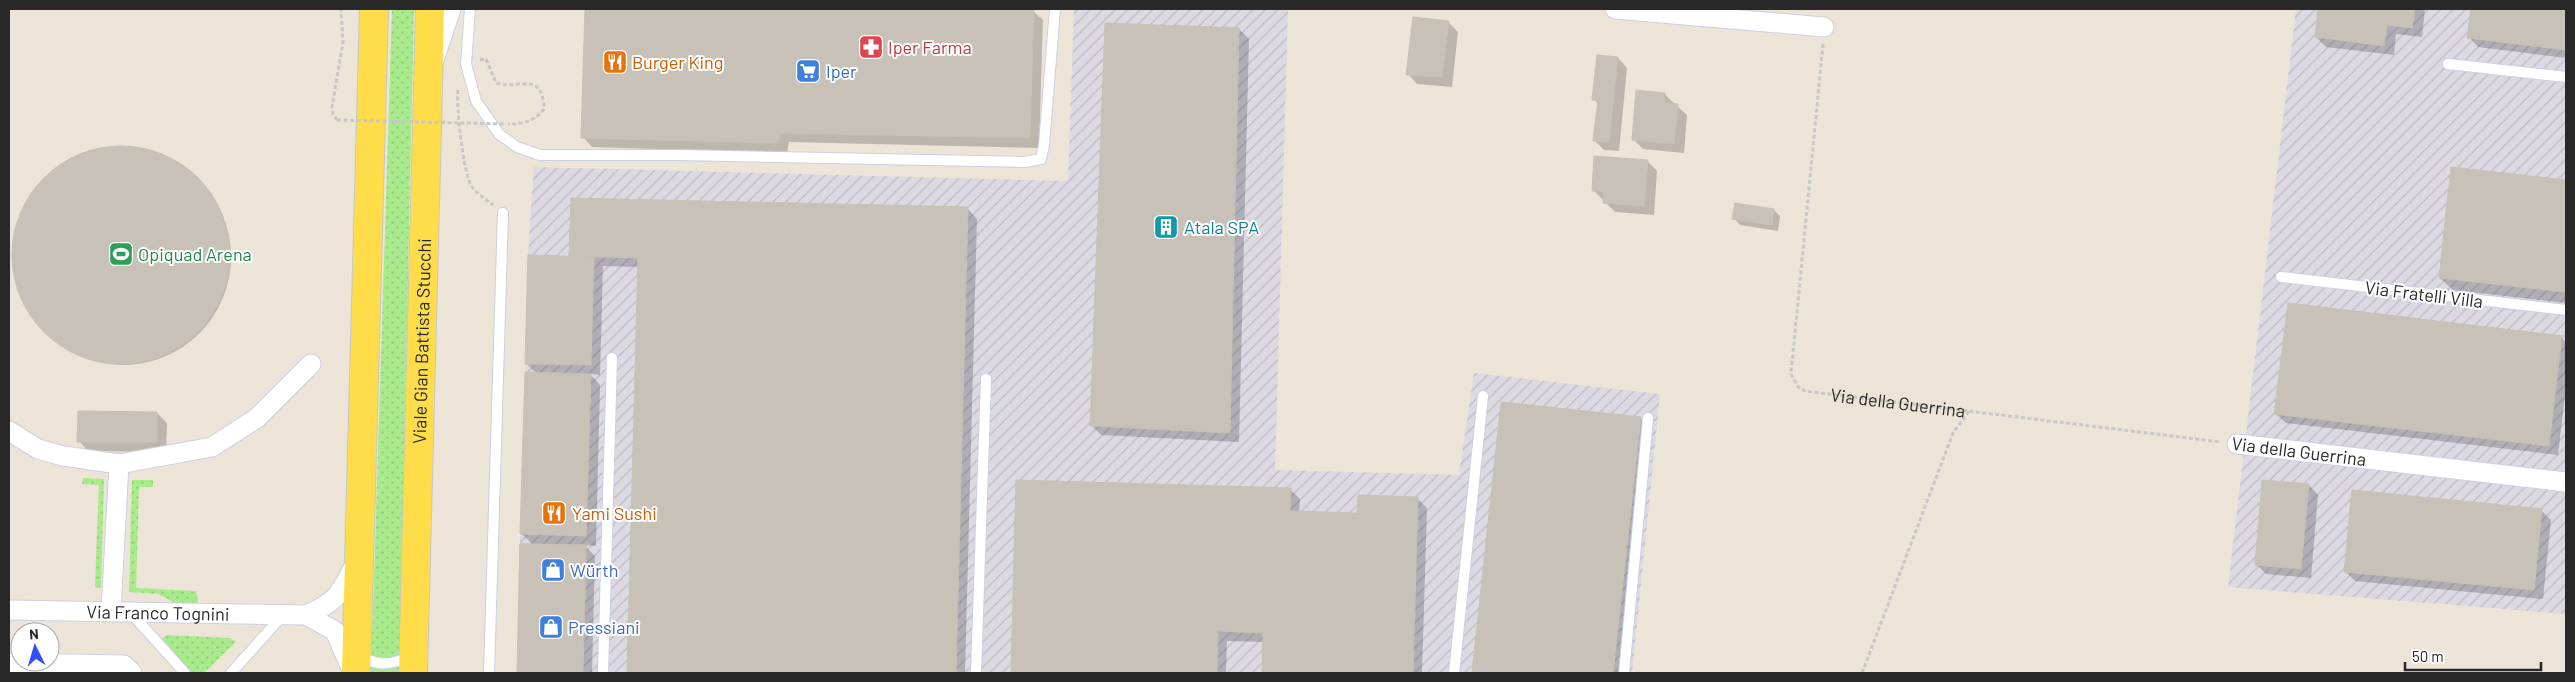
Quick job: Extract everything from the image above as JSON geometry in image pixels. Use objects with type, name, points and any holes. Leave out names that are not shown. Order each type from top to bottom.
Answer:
[{"type":"main road","points":[[355,666],[374,9]]},
{"type":"main road","name":"Viale Gian Battista Stucchi","points":[[414,664],[430,72],[430,9]]},
{"type":"street","points":[[430,72],[451,9]]},
{"type":"street","points":[[1615,9],[1824,27]]},
{"type":"street","points":[[9,431],[38,449],[119,464],[212,447],[256,418],[311,364]]},
{"type":"street","name":"Via della Guerrina","points":[[2237,444],[2566,482]]},
{"type":"street","points":[[111,612],[119,464]]},
{"type":"street","name":"Via Franco Tognini","points":[[9,610],[306,615],[320,609],[338,597],[359,557]]},
{"type":"street","name":"Via Franco Tognini","points":[[306,615],[335,631],[355,666]]},
{"type":"street","points":[[9,663],[124,665],[132,673]]},
{"type":"lane","points":[[470,9],[466,64],[476,101],[499,134],[517,148],[540,155],[680,155],[1025,162],[1041,159],[1044,145],[1054,9]]},
{"type":"lane","points":[[2448,64],[2566,78]]},
{"type":"lane","points":[[489,673],[503,213]]},
{"type":"lane","name":"Via Fratelli Villa","points":[[2281,277],[2566,310]]},
{"type":"lane","points":[[603,673],[612,358]]},
{"type":"lane","points":[[976,673],[986,378]]},
{"type":"lane","points":[[1454,673],[1484,396]]},
{"type":"lane","points":[[1624,673],[1648,418]]},
{"type":"lane","points":[[130,612],[185,673]]},
{"type":"lane","points":[[231,673],[283,615]]},
{"type":"lane","points":[[355,666],[369,661],[385,664],[414,664]]},
{"type":"path","points":[[341,9],[343,42],[332,107],[333,114],[337,120],[516,124],[538,116],[544,109],[544,96],[529,83],[505,86],[496,83],[486,60],[466,64]]},
{"type":"path","name":"Via della Guerrina","points":[[1824,27],[1791,374],[1794,382],[1805,391],[2237,444]]},
{"type":"path","points":[[1862,673],[1953,433],[1970,411]]},
{"type":"shaded area","points":[[1074,9],[1288,9],[1275,470],[1459,475],[1474,373],[1660,394],[1632,673],[583,673],[586,545],[520,544],[520,534],[586,536],[591,374],[525,372],[525,364],[591,365],[594,257],[528,255],[534,167],[1068,181]]},
{"type":"shaded area","points":[[2296,9],[2566,9],[2566,614],[2228,587]]},
{"type":"green space","points":[[392,9],[414,9],[399,673],[371,673]]},
{"type":"green space","points":[[83,478],[104,479],[101,588],[95,587],[99,485],[82,484]]},
{"type":"green space","points":[[132,480],[153,480],[153,487],[139,487],[136,588],[196,591],[198,601],[194,605],[178,605],[159,594],[129,592]]},
{"type":"green space","points":[[166,635],[230,638],[236,642],[204,673],[191,673],[162,640]]},
{"type":"building","name":"Iper","points":[[585,9],[1034,9],[1030,138],[780,133],[778,143],[581,138]]},
{"type":"building","points":[[2318,9],[2415,9],[2412,28],[2387,25],[2384,46],[2315,37]]},
{"type":"building","points":[[2471,9],[2566,9],[2566,50],[2467,38]]},
{"type":"building","points":[[1413,17],[1449,21],[1442,77],[1406,75]]},
{"type":"building","name":"Atala SPA","points":[[1105,23],[1239,28],[1230,433],[1090,426]]},
{"type":"building","points":[[1597,55],[1618,57],[1609,142],[1593,141],[1598,100],[1592,100]]},
{"type":"building","points":[[1636,90],[1665,93],[1664,103],[1678,104],[1674,144],[1632,140]]},
{"type":"building","name":"Opiquad Arena","points":[[121,146],[142,148],[163,155],[172,159],[198,178],[217,204],[221,213],[228,234],[230,255],[228,276],[221,297],[217,306],[198,332],[172,351],[163,355],[142,362],[121,364],[100,362],[79,355],[70,351],[44,332],[25,306],[21,297],[14,276],[12,255],[14,234],[21,213],[25,204],[44,178],[70,159],[79,155],[100,148]]},
{"type":"building","points":[[1594,156],[1648,160],[1644,206],[1603,203],[1604,192],[1592,191]]},
{"type":"building","points":[[2451,167],[2566,180],[2565,292],[2439,278]]},
{"type":"building","points":[[571,198],[968,207],[956,673],[627,673],[638,258],[569,256]]},
{"type":"building","points":[[1735,203],[1774,209],[1772,225],[1732,219]]},
{"type":"building","points":[[528,255],[594,257],[591,365],[525,364]]},
{"type":"building","points":[[2288,303],[2562,336],[2549,446],[2274,414]]},
{"type":"building","points":[[525,372],[591,374],[586,536],[520,534]]},
{"type":"building","points":[[1501,402],[1641,417],[1613,673],[1472,673]]},
{"type":"building","points":[[78,411],[157,412],[157,442],[77,442]]},
{"type":"building","points":[[1016,480],[1291,488],[1290,511],[1357,513],[1358,495],[1418,497],[1413,673],[1262,673],[1263,633],[1218,631],[1217,673],[1011,673]]},
{"type":"building","points":[[2262,480],[2309,484],[2301,569],[2255,565]]},
{"type":"building","points":[[2352,490],[2542,509],[2534,590],[2344,572]]},
{"type":"building","points":[[520,544],[586,545],[585,599],[530,597],[530,590],[519,590]]},
{"type":"building","points":[[520,544],[586,545],[583,673],[517,673]]},
{"type":"place","name":"Iper Farma","points":[[871,47]]},
{"type":"place","name":"Burger King","points":[[615,62]]},
{"type":"place","name":"Iper","points":[[808,71]]},
{"type":"place","name":"Atala SPA","points":[[1166,227]]},
{"type":"place","name":"Opiquad Arena","points":[[121,254]]},
{"type":"place","name":"Yami Sushi","points":[[554,513]]},
{"type":"place","name":"Würth","points":[[553,570]]},
{"type":"place","name":"Pressiani","points":[[551,627]]}]
